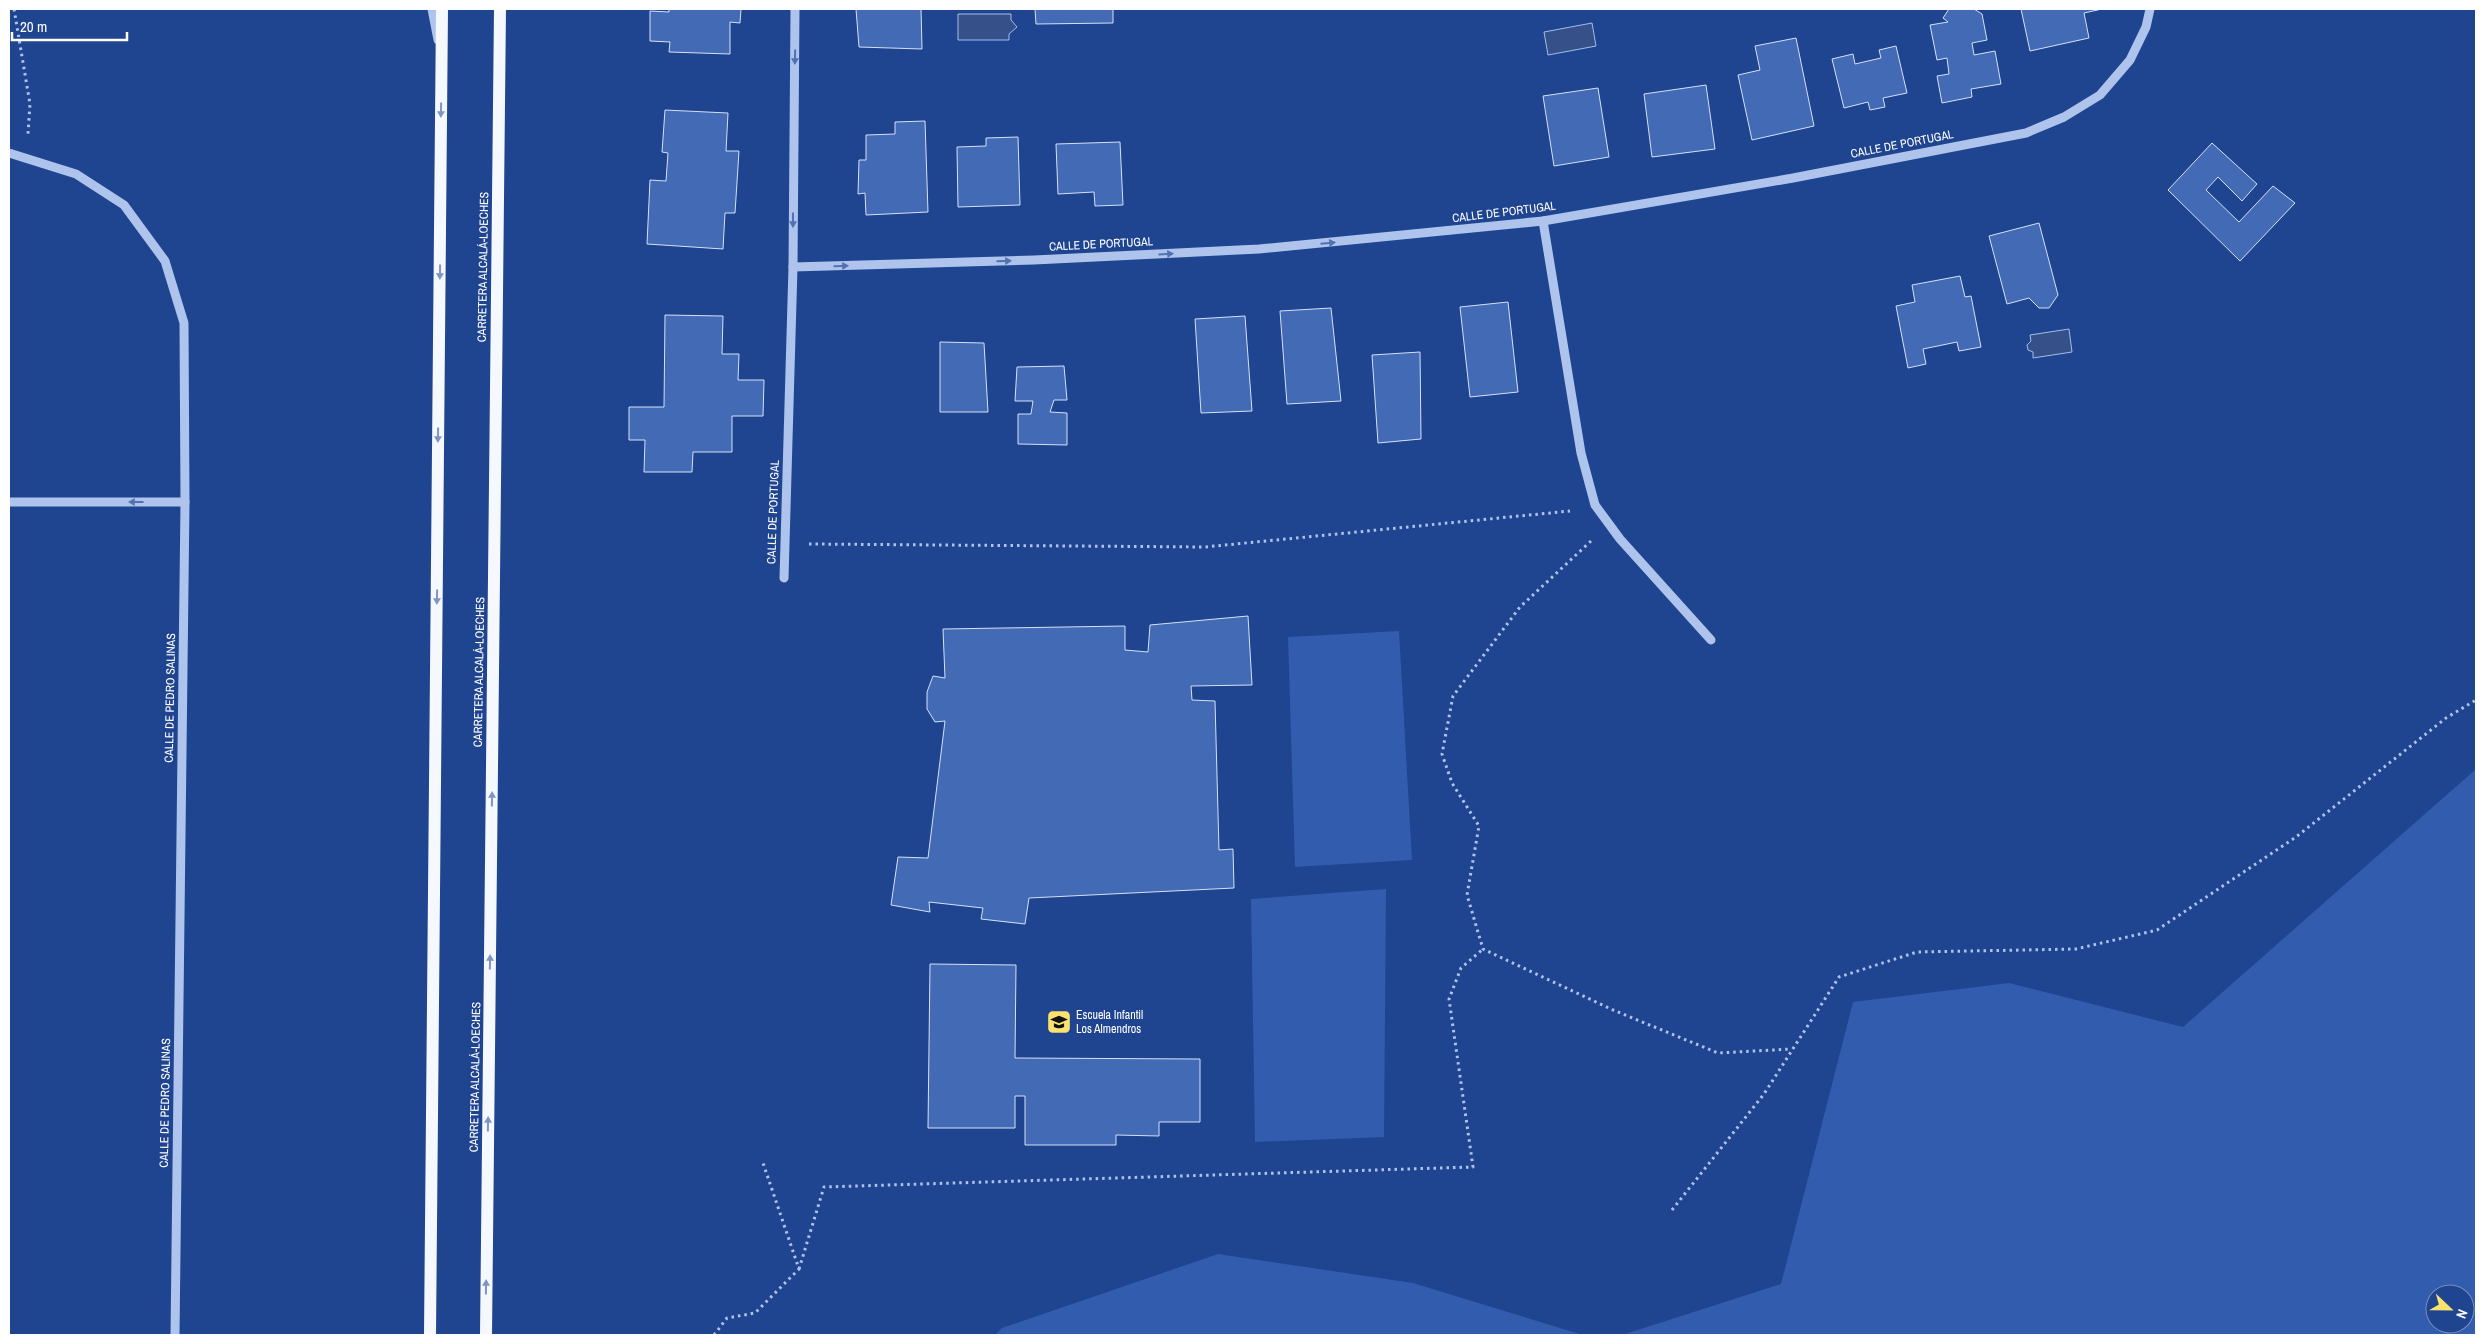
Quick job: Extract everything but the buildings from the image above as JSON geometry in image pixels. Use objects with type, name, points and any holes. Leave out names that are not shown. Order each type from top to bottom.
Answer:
[{"type":"main road","points":[[430,1335],[442,9]]},
{"type":"main road","name":"CARRETERA ALCALÁ-LOECHES","points":[[486,1335],[500,9]]},
{"type":"street","points":[[432,9],[442,61]]},
{"type":"street","name":"CALLE DE PORTUGAL","points":[[784,578],[793,267],[795,9]]},
{"type":"street","name":"CALLE DE PORTUGAL","points":[[793,267],[1034,260],[1259,249],[1543,221],[1793,178],[2026,133],[2064,117],[2100,95],[2130,60],[2146,27],[2150,9]]},
{"type":"street","name":"CALLE DE PEDRO SALINAS","points":[[9,152],[76,174],[124,205],[165,261],[184,323],[184,502],[175,1335]]},
{"type":"street","points":[[1543,221],[1582,453],[1596,505],[1614,530],[1712,640]]},
{"type":"street","points":[[9,502],[184,502]]},
{"type":"path","points":[[14,9],[30,104],[26,157]]},
{"type":"path","points":[[785,543],[1205,547],[1563,513],[1596,505]]},
{"type":"path","points":[[1614,530],[1586,544],[1520,607],[1453,696],[1442,754],[1452,783],[1479,826],[1467,895],[1483,949],[1613,1010],[1718,1052],[1792,1049]]},
{"type":"path","points":[[1672,1210],[1764,1094],[1839,977],[1917,952],[2076,948],[2157,930],[2296,837],[2446,718],[2476,700]]},
{"type":"path","points":[[714,1335],[727,1318],[755,1313],[799,1269],[824,1187],[1473,1167],[1448,999],[1461,968],[1483,949]]},
{"type":"path","points":[[763,1163],[799,1269]]},
{"type":"shaded area","points":[[958,14],[1011,14],[1011,20],[1017,27],[1009,34],[1009,40],[958,40]]},
{"type":"shaded area","points":[[1592,23],[1596,46],[1548,55],[1544,32]]},
{"type":"shaded area","points":[[2069,329],[2072,352],[2033,358],[2033,352],[2028,350],[2027,345],[2031,341],[2030,335]]},
{"type":"shaded area","points":[[1399,631],[1412,860],[1295,867],[1288,637]]},
{"type":"shaded area","points":[[2476,769],[2476,1335],[1622,1335],[1781,1284],[1853,1002],[2009,983],[2183,1027]]},
{"type":"shaded area","points":[[1386,889],[1384,1137],[1255,1142],[1251,899]]},
{"type":"shaded area","points":[[1218,1254],[1413,1283],[1583,1335],[995,1335],[1002,1328]]},
{"type":"place","name":"Escuela Infantil Los Almendros","points":[[1059,1022]]}]
